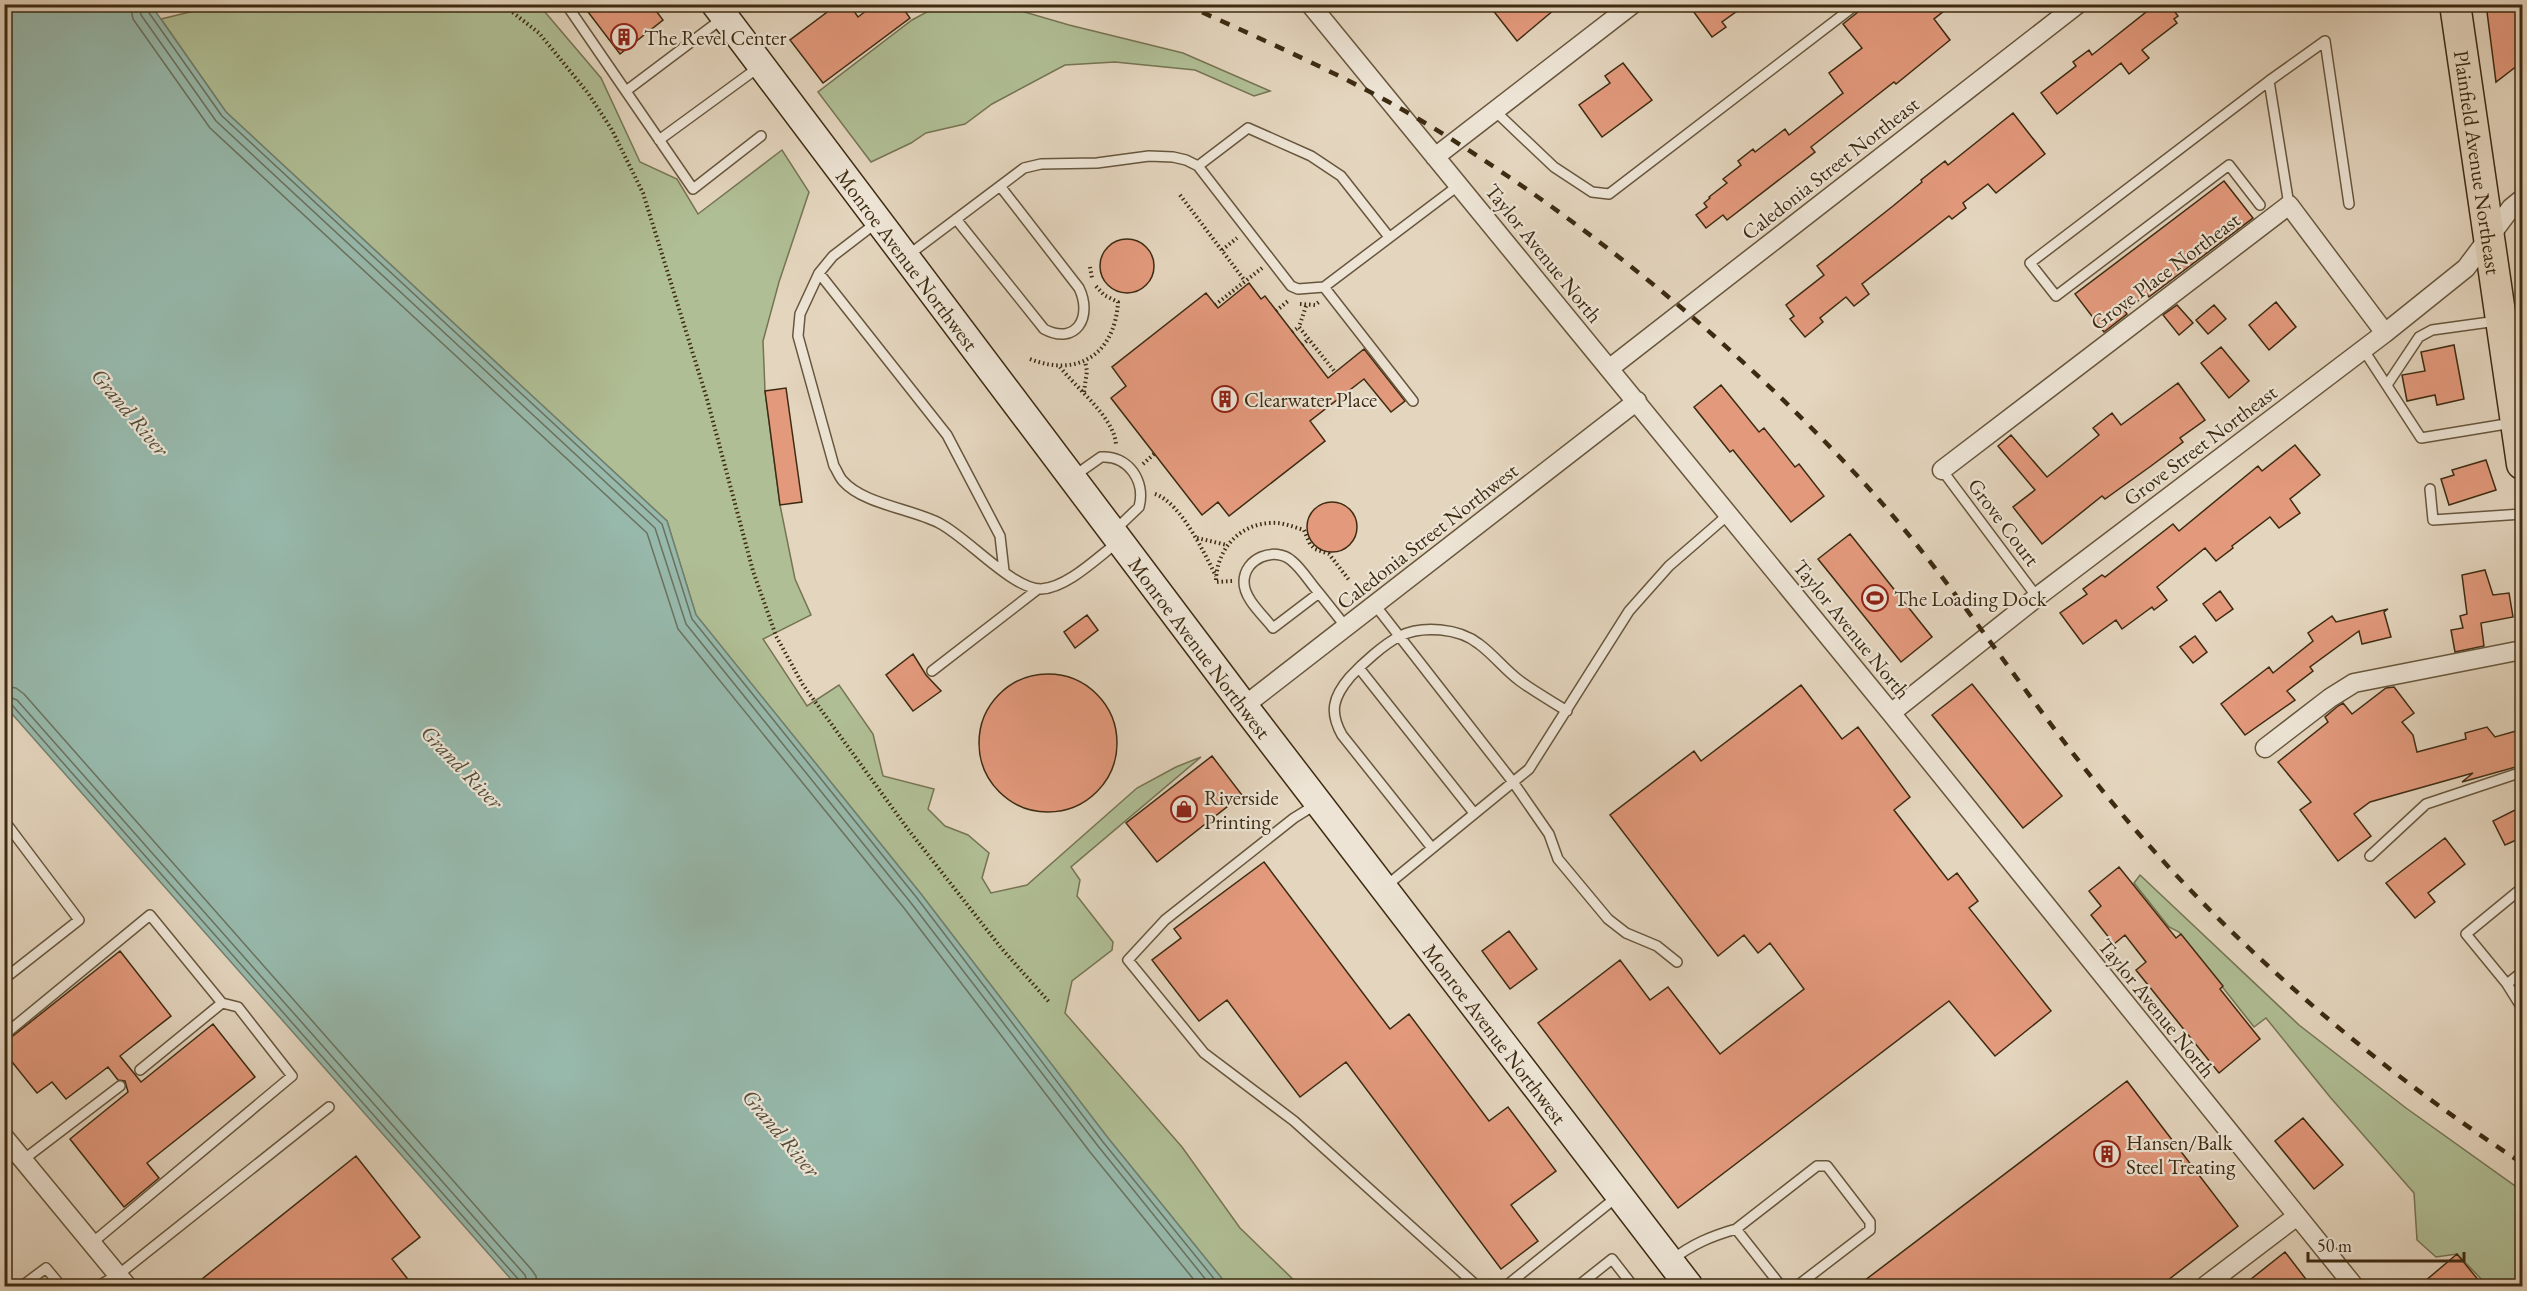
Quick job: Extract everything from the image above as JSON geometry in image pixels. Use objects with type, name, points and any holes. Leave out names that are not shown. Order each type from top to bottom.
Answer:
[{"type":"main road","name":"Plainfield Avenue Northeast","points":[[2455,4],[2489,237],[2509,332],[2516,423],[2523,464]]},
{"type":"main road","name":"Monroe Avenue Northwest","points":[[720,11],[1244,706],[1689,1287]]},
{"type":"street","name":"Taylor Avenue North","points":[[1310,4],[1891,713],[2354,1287]]},
{"type":"street","points":[[1435,157],[1633,4]]},
{"type":"street","name":"Caledonia Street Northeast","points":[[1610,368],[2078,4]]},
{"type":"street","name":"Grove Street Northeast","points":[[1891,713],[2037,597],[2385,333],[2466,268],[2511,208],[2523,199]]},
{"type":"street","points":[[2289,205],[2385,333]]},
{"type":"street","name":"Grove Place Northeast","points":[[1942,470],[2289,205]]},
{"type":"street","name":"Caledonia Street Northwest","points":[[1244,706],[1637,401]]},
{"type":"street","points":[[2265,748],[2330,698],[2354,683],[2523,650]]},
{"type":"street","points":[[4,1137],[122,1281]]},
{"type":"street","points":[[2205,1287],[2297,1216]]},
{"type":"lane","points":[[566,4],[693,189],[761,136]]},
{"type":"lane","points":[[1495,111],[1554,166],[1592,192],[1610,194],[1857,4]]},
{"type":"lane","points":[[626,91],[720,11]]},
{"type":"lane","points":[[2260,205],[2229,165],[2056,296],[2030,263],[2325,41],[2349,204]]},
{"type":"lane","points":[[659,140],[761,65]]},
{"type":"lane","points":[[2270,81],[2289,205]]},
{"type":"lane","points":[[1197,166],[1248,128],[1311,156],[1341,176],[1389,237]]},
{"type":"lane","points":[[906,257],[1024,168],[1041,164],[1097,163],[1149,156],[1173,157],[1197,166],[1291,286],[1298,289],[1324,287],[1459,185]]},
{"type":"lane","points":[[956,219],[1044,329],[1052,334],[1062,335],[1080,326],[1085,318],[1086,308],[1079,288],[1000,186]]},
{"type":"lane","points":[[878,221],[833,256],[819,273],[800,314],[798,336],[834,465],[843,481],[856,492],[939,523],[961,536],[1015,580],[1038,589]]},
{"type":"lane","points":[[819,273],[947,435],[975,484],[1000,536],[1005,572]]},
{"type":"lane","points":[[1324,287],[1413,401]]},
{"type":"lane","points":[[2386,385],[2419,337],[2432,330],[2509,332]]},
{"type":"lane","points":[[2363,349],[2421,438],[2516,423]]},
{"type":"lane","points":[[932,671],[1038,589],[1062,584],[1117,536],[1139,507],[1140,487],[1132,470],[1119,459],[1101,457],[1072,477]]},
{"type":"lane","name":"Grove Court","points":[[1942,470],[2037,597]]},
{"type":"lane","points":[[2430,489],[2433,520],[2523,514]]},
{"type":"lane","points":[[1384,888],[1513,782],[1535,761],[1629,611],[1649,586],[1729,514]]},
{"type":"lane","points":[[1319,593],[1273,628],[1248,596],[1244,581],[1251,564],[1260,557],[1277,554],[1292,561],[1319,593],[1346,627]]},
{"type":"lane","points":[[1375,605],[1513,782],[1549,834],[1558,859],[1608,919],[1626,933],[1657,946],[1677,962]]},
{"type":"lane","points":[[1432,848],[1342,735],[1334,721],[1335,706],[1340,690],[1359,668],[1400,636],[1420,630],[1459,634],[1478,642],[1520,681],[1567,711]]},
{"type":"lane","points":[[1359,668],[1474,813]]},
{"type":"lane","points":[[2370,856],[2426,804],[2523,772]]},
{"type":"lane","points":[[1319,803],[1294,818],[1165,920],[1128,960],[1204,1053],[1294,1121],[1477,1287]]},
{"type":"lane","points":[[4,979],[79,920],[6,826]]},
{"type":"lane","points":[[2523,888],[2466,934],[2507,984],[2523,1008]]},
{"type":"lane","points":[[4,1035],[150,915],[222,1003],[238,1007],[292,1076],[92,1243]]},
{"type":"lane","points":[[2507,984],[2523,972]]},
{"type":"lane","points":[[140,1070],[222,1003]]},
{"type":"lane","points":[[23,1160],[120,1086]]},
{"type":"lane","points":[[98,1287],[122,1281],[329,1107]]},
{"type":"lane","points":[[1670,1261],[1689,1247],[1712,1236],[1736,1229],[1817,1166],[1827,1166],[1870,1222],[1870,1230],[1797,1287]]},
{"type":"lane","points":[[1506,1287],[1619,1195]]},
{"type":"lane","points":[[1736,1229],[1780,1287]]},
{"type":"lane","points":[[1578,1287],[1612,1259],[1633,1287]]},
{"type":"lane","points":[[22,1287],[46,1268],[61,1287]]},
{"type":"path","points":[[502,4],[538,33],[588,93],[612,130],[643,193],[707,399],[753,571],[776,636],[803,685],[907,828],[1002,949],[1050,1003]]},
{"type":"path","points":[[1179,195],[1245,281]]},
{"type":"path","points":[[1215,305],[1271,261]]},
{"type":"path","points":[[1276,311],[1288,301]]},
{"type":"path","points":[[1292,332],[1299,327],[1306,306]]},
{"type":"path","points":[[1299,327],[1335,372]]},
{"type":"path","points":[[1302,345],[1309,339]]},
{"type":"path","points":[[1084,392],[1087,371],[1085,361]]},
{"type":"path","points":[[1060,367],[1074,386],[1084,392],[1116,436],[1116,447]]},
{"type":"path","points":[[1143,464],[1155,454]]},
{"type":"path","points":[[1155,494],[1164,498],[1196,538],[1216,576]]},
{"type":"path","points":[[1196,538],[1227,545]]},
{"type":"shaded area","points":[[223,4],[539,5],[601,78],[640,162],[677,179],[698,214],[782,150],[809,192],[779,282],[763,341],[765,391],[780,505],[795,579],[811,615],[763,639],[807,706],[839,685],[873,734],[883,776],[934,789],[928,809],[945,826],[968,835],[989,853],[982,878],[991,893],[1027,885],[1137,788],[1176,767],[1201,757],[1071,867],[1080,880],[1077,896],[1113,942],[1112,950],[1072,981],[1065,1013],[1182,1147],[1240,1228],[1300,1286],[1228,1286],[1108,1138],[921,894],[696,615],[667,521],[226,112],[161,19]]},
{"type":"shaded area","points":[[930,5],[1001,5],[1069,25],[1183,53],[1270,91],[1254,96],[1195,70],[1115,62],[1065,65],[992,104],[965,124],[926,133],[911,143],[871,162],[818,92],[912,20],[927,12]]},
{"type":"shaded area","points":[[2140,875],[2299,1025],[2406,1108],[2522,1191],[2522,1286],[2488,1286],[2457,1254],[2436,1257],[2417,1240],[2414,1193],[2330,1097],[2266,1018],[2254,1027],[2179,932],[2169,927],[2134,883]]},
{"type":"water","name":"Grand River","points":[[4,5],[151,5],[226,112],[667,521],[696,615],[921,894],[1108,1138],[1228,1286],[517,1286],[5,706]]},
{"type":"building","name":"The Revel Center","points":[[582,4],[651,4],[663,20],[620,54]]},
{"type":"building","points":[[838,4],[849,4],[858,17],[875,4],[900,4],[910,18],[823,83],[790,40]]},
{"type":"building","points":[[1488,4],[1561,4],[1517,41]]},
{"type":"building","points":[[1688,4],[1747,4],[1722,22],[1726,27],[1712,37]]},
{"type":"building","points":[[1868,4],[1953,4],[1934,19],[1950,40],[1896,84],[1894,82],[1811,147],[1815,152],[1727,220],[1723,215],[1706,228],[1696,215],[1707,207],[1704,203],[1709,197],[1727,183],[1723,179],[1741,165],[1738,161],[1753,149],[1755,152],[1785,129],[1789,135],[1843,93],[1829,73],[1862,48],[1843,24]]},
{"type":"building","points":[[2140,4],[2169,4],[2178,16],[2174,19],[2177,23],[2142,50],[2149,58],[2129,74],[2121,63],[2057,114],[2041,93],[2076,66],[2073,62],[2089,50],[2092,55],[2146,12]]},
{"type":"building","points":[[2486,4],[2514,4],[2515,12],[2523,11],[2523,32],[2518,33],[2522,62],[2496,82]]},
{"type":"building","points":[[1623,63],[1652,100],[1602,137],[1579,105],[1610,83],[1605,76]]},
{"type":"building","points":[[2013,113],[2045,154],[1996,193],[1988,184],[1963,203],[1966,208],[1952,219],[1949,216],[1862,284],[1869,294],[1854,306],[1846,297],[1820,318],[1823,322],[1805,337],[1790,319],[1794,316],[1786,305],[1824,275],[1817,266],[1893,206],[1945,161],[1948,165]]},
{"type":"building","points":[[2224,181],[2253,218],[2149,297],[2147,294],[2125,311],[2127,314],[2104,332],[2075,294]]},
{"type":"building","points":[[1122,239],[1132,239],[1142,243],[1150,251],[1154,266],[1150,281],[1142,289],[1132,293],[1122,293],[1112,289],[1104,281],[1100,271],[1100,261],[1104,251],[1112,243]]},
{"type":"building","name":"Clearwater Place","points":[[1249,283],[1261,299],[1265,296],[1328,378],[1364,349],[1405,401],[1391,412],[1364,379],[1310,421],[1325,441],[1229,516],[1218,502],[1202,515],[1111,398],[1126,386],[1112,367],[1206,293],[1218,308]]},
{"type":"building","points":[[2276,302],[2296,327],[2269,350],[2249,325]]},
{"type":"building","points":[[2177,305],[2193,323],[2179,335],[2163,315]]},
{"type":"building","points":[[2214,305],[2226,319],[2208,334],[2196,320]]},
{"type":"building","points":[[2454,345],[2464,399],[2437,405],[2435,395],[2407,401],[2402,375],[2425,371],[2421,352]]},
{"type":"building","points":[[2221,347],[2249,381],[2229,398],[2201,363]]},
{"type":"building","points":[[2178,383],[2205,420],[2180,438],[2183,442],[2105,499],[2102,496],[2042,544],[2013,507],[2035,490],[1998,446],[2011,435],[2047,477],[2099,435],[2093,428],[2112,413],[2121,425]]},
{"type":"building","points":[[1721,385],[1759,432],[1764,428],[1795,467],[1799,464],[1824,496],[1791,522],[1733,450],[1730,452],[1694,407]]},
{"type":"building","points":[[786,388],[802,502],[780,505],[765,391]]},
{"type":"building","points":[[2295,445],[2320,475],[2290,499],[2300,513],[2279,528],[2270,517],[2216,561],[2205,548],[2157,587],[2167,600],[2154,610],[2152,607],[2122,629],[2116,620],[2083,644],[2060,613],[2087,594],[2083,589],[2102,575],[2105,577],[2173,524],[2179,531],[2258,466],[2262,471]]},
{"type":"building","points":[[2486,460],[2496,490],[2449,505],[2441,479],[2454,475],[2452,470]]},
{"type":"building","points":[[1332,502],[1350,509],[1357,527],[1350,545],[1332,552],[1314,545],[1307,527],[1314,509]]},
{"type":"building","name":"The Loading Dock","points":[[1850,534],[1932,637],[1901,662],[1818,559]]},
{"type":"building","points":[[2485,570],[2493,595],[2509,593],[2513,617],[2481,623],[2484,646],[2455,652],[2451,630],[2463,628],[2460,616],[2467,614],[2462,575]]},
{"type":"building","points":[[2220,591],[2233,609],[2216,621],[2203,604]]},
{"type":"building","points":[[2388,609],[2384,612],[2391,637],[2362,644],[2359,631],[2310,667],[2313,671],[2287,691],[2295,700],[2245,735],[2221,704],[2269,667],[2273,673],[2313,641],[2308,633],[2332,616],[2336,622]]},
{"type":"building","points":[[1087,615],[1098,630],[1075,648],[1064,632]]},
{"type":"building","points":[[2195,636],[2207,652],[2193,663],[2180,647]]},
{"type":"building","points":[[913,654],[926,675],[941,691],[913,711],[886,675]]},
{"type":"building","points":[[1048,674],[1074,680],[1097,694],[1111,717],[1117,743],[1111,769],[1097,792],[1074,806],[1048,812],[1022,806],[999,792],[985,769],[979,743],[985,717],[999,694],[1022,680]]},
{"type":"building","points":[[1972,684],[2062,796],[2023,828],[1932,715]]},
{"type":"building","points":[[1801,685],[1842,739],[1858,727],[1910,797],[1894,810],[1948,880],[1957,873],[1978,901],[1969,908],[2051,1011],[1995,1056],[1949,1001],[1678,1208],[1538,1023],[1620,960],[1650,1000],[1668,987],[1720,1054],[1804,989],[1770,943],[1758,953],[1744,935],[1718,956],[1610,815],[1694,751],[1701,761]]},
{"type":"building","points":[[2394,687],[2414,713],[2402,722],[2413,735],[2417,752],[2466,739],[2465,733],[2487,727],[2495,737],[2523,729],[2523,765],[2462,782],[2473,773],[2370,802],[2354,814],[2371,836],[2338,861],[2300,810],[2311,802],[2278,762],[2328,722],[2325,717],[2338,706],[2343,703],[2352,714],[2386,688]]},
{"type":"building","name":"Riverside Printing","points":[[1212,756],[1242,795],[1157,862],[1126,823]]},
{"type":"building","points":[[2523,806],[2523,837],[2505,845],[2493,821]]},
{"type":"building","points":[[2445,838],[2465,864],[2428,893],[2435,902],[2415,918],[2386,883]]},
{"type":"building","points":[[1264,862],[1390,1029],[1409,1014],[1489,1121],[1508,1107],[1556,1171],[1511,1205],[1538,1241],[1501,1269],[1346,1062],[1300,1097],[1227,1000],[1199,1021],[1152,960],[1181,938],[1174,929]]},
{"type":"building","points":[[2119,867],[2176,938],[2181,934],[2223,986],[2220,989],[2260,1039],[2219,1073],[2136,970],[2146,962],[2125,935],[2114,944],[2091,915],[2101,906],[2089,891]]},
{"type":"building","points":[[1509,931],[1537,969],[1510,989],[1482,951]]},
{"type":"building","points":[[120,951],[171,1016],[120,1056],[141,1082],[213,1024],[255,1077],[147,1163],[159,1178],[124,1207],[70,1139],[128,1092],[125,1081],[118,1080],[108,1067],[66,1099],[52,1082],[37,1093],[4,1052],[4,1043]]},
{"type":"building","name":"Hansen/Balk Steel Treating","points":[[2127,1081],[2238,1226],[2159,1287],[1856,1287]]},
{"type":"building","points":[[2303,1118],[2343,1165],[2314,1189],[2275,1141]]},
{"type":"building","points":[[356,1156],[420,1237],[392,1259],[414,1287],[192,1287]]},
{"type":"building","points":[[2285,1252],[2312,1287],[2241,1287]]},
{"type":"building","points":[[2457,1254],[2484,1287],[2418,1287]]},
{"type":"railway","points":[[1184,4],[1337,75],[1434,128],[1555,209],[1601,243],[1688,314],[1772,389],[1886,507],[1919,547],[2106,795],[2150,847],[2198,898],[2300,995],[2354,1040],[2409,1084],[2522,1163]]},
{"type":"place","name":"The Revel Center","points":[[624,37]]},
{"type":"place","name":"Clearwater Place","points":[[1225,399]]},
{"type":"place","name":"The Loading Dock","points":[[1875,598]]},
{"type":"place","name":"Riverside Printing","points":[[1184,809]]},
{"type":"place","name":"Hansen/Balk Steel Treating","points":[[2107,1154]]}]
